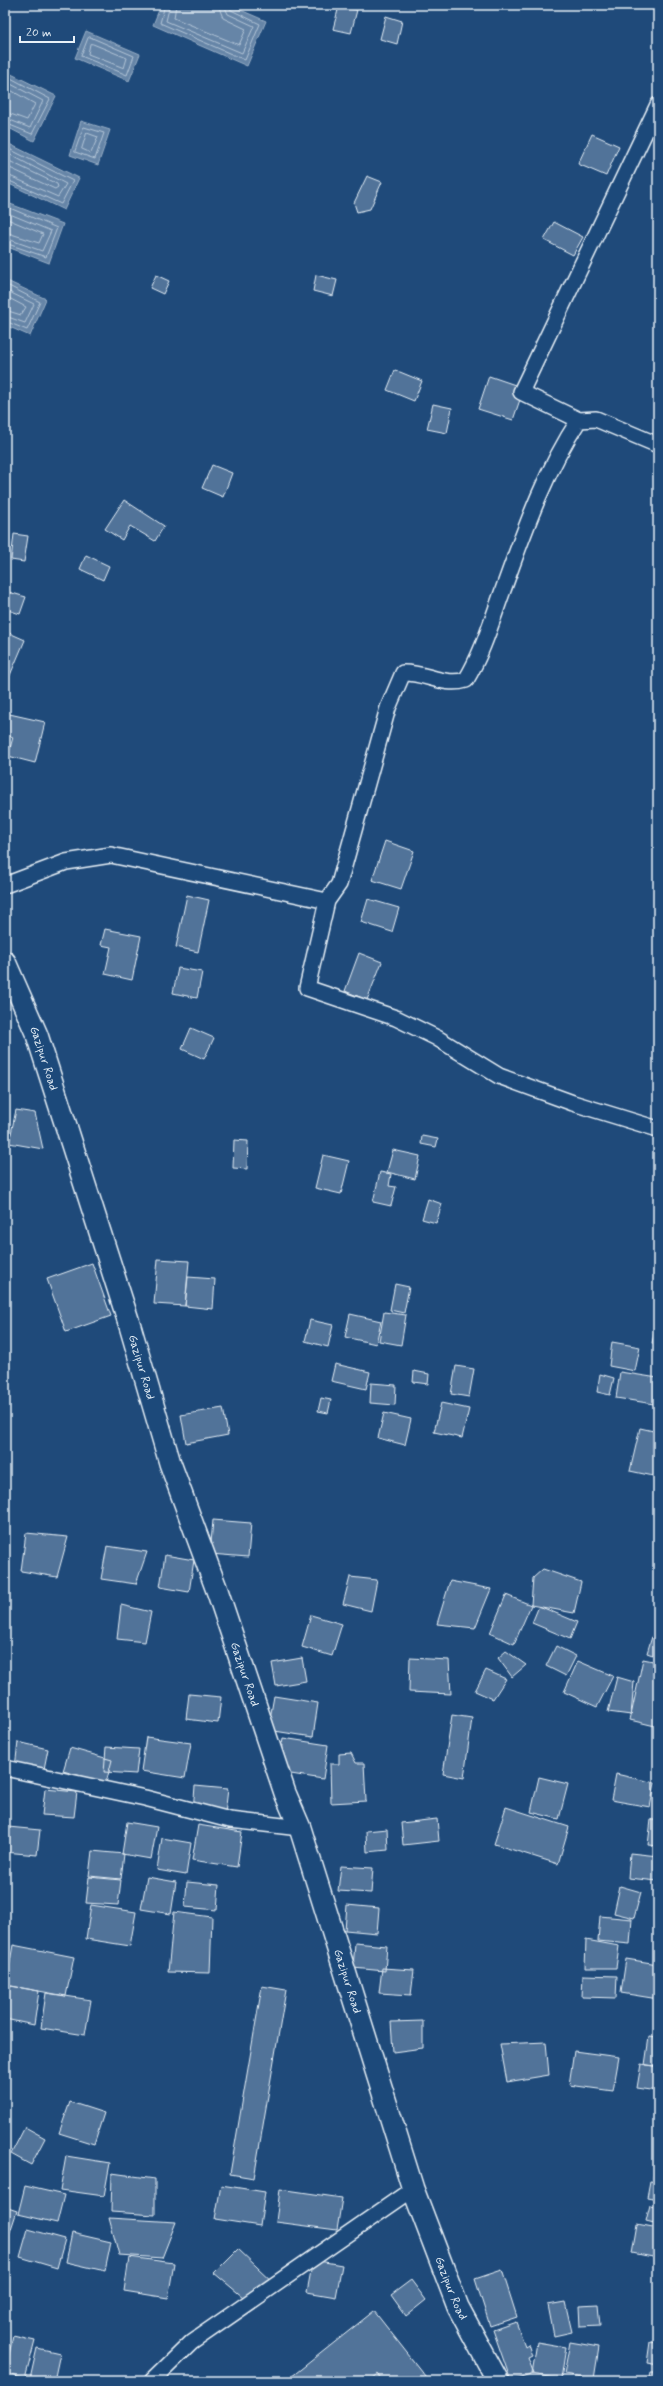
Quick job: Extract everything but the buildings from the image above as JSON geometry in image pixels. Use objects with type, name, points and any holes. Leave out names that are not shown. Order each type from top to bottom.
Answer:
[{"type":"street","points":[[658,105],[521,392],[579,420],[596,419],[658,445]]},
{"type":"street","points":[[579,420],[559,450],[508,577],[476,663],[466,680],[456,683],[445,682],[415,672],[403,673],[388,708],[340,884],[327,901],[307,988],[396,1018],[437,1038],[500,1076],[573,1103],[658,1129]]},
{"type":"street","points":[[5,885],[66,862],[111,855],[327,901]]},
{"type":"street","name":"Gazipur Road","points":[[5,962],[37,1036],[130,1326],[170,1463],[218,1593],[285,1793],[300,1828],[413,2189],[458,2307],[498,2381]]},
{"type":"street","points":[[5,1768],[145,1798],[230,1820],[300,1828]]},
{"type":"street","points":[[152,2381],[192,2342],[413,2189]]},
{"type":"water","points":[[161,5],[229,5],[266,21],[247,66],[153,25]]},
{"type":"water","points":[[86,31],[140,54],[129,81],[75,58]]},
{"type":"water","points":[[5,71],[56,96],[34,141],[5,126]]},
{"type":"water","points":[[81,121],[110,130],[98,165],[70,155]]},
{"type":"water","points":[[5,142],[79,178],[64,210],[5,182]]},
{"type":"water","points":[[5,202],[63,224],[49,263],[5,246]]},
{"type":"water","points":[[5,280],[46,299],[30,336],[5,325]]}]
